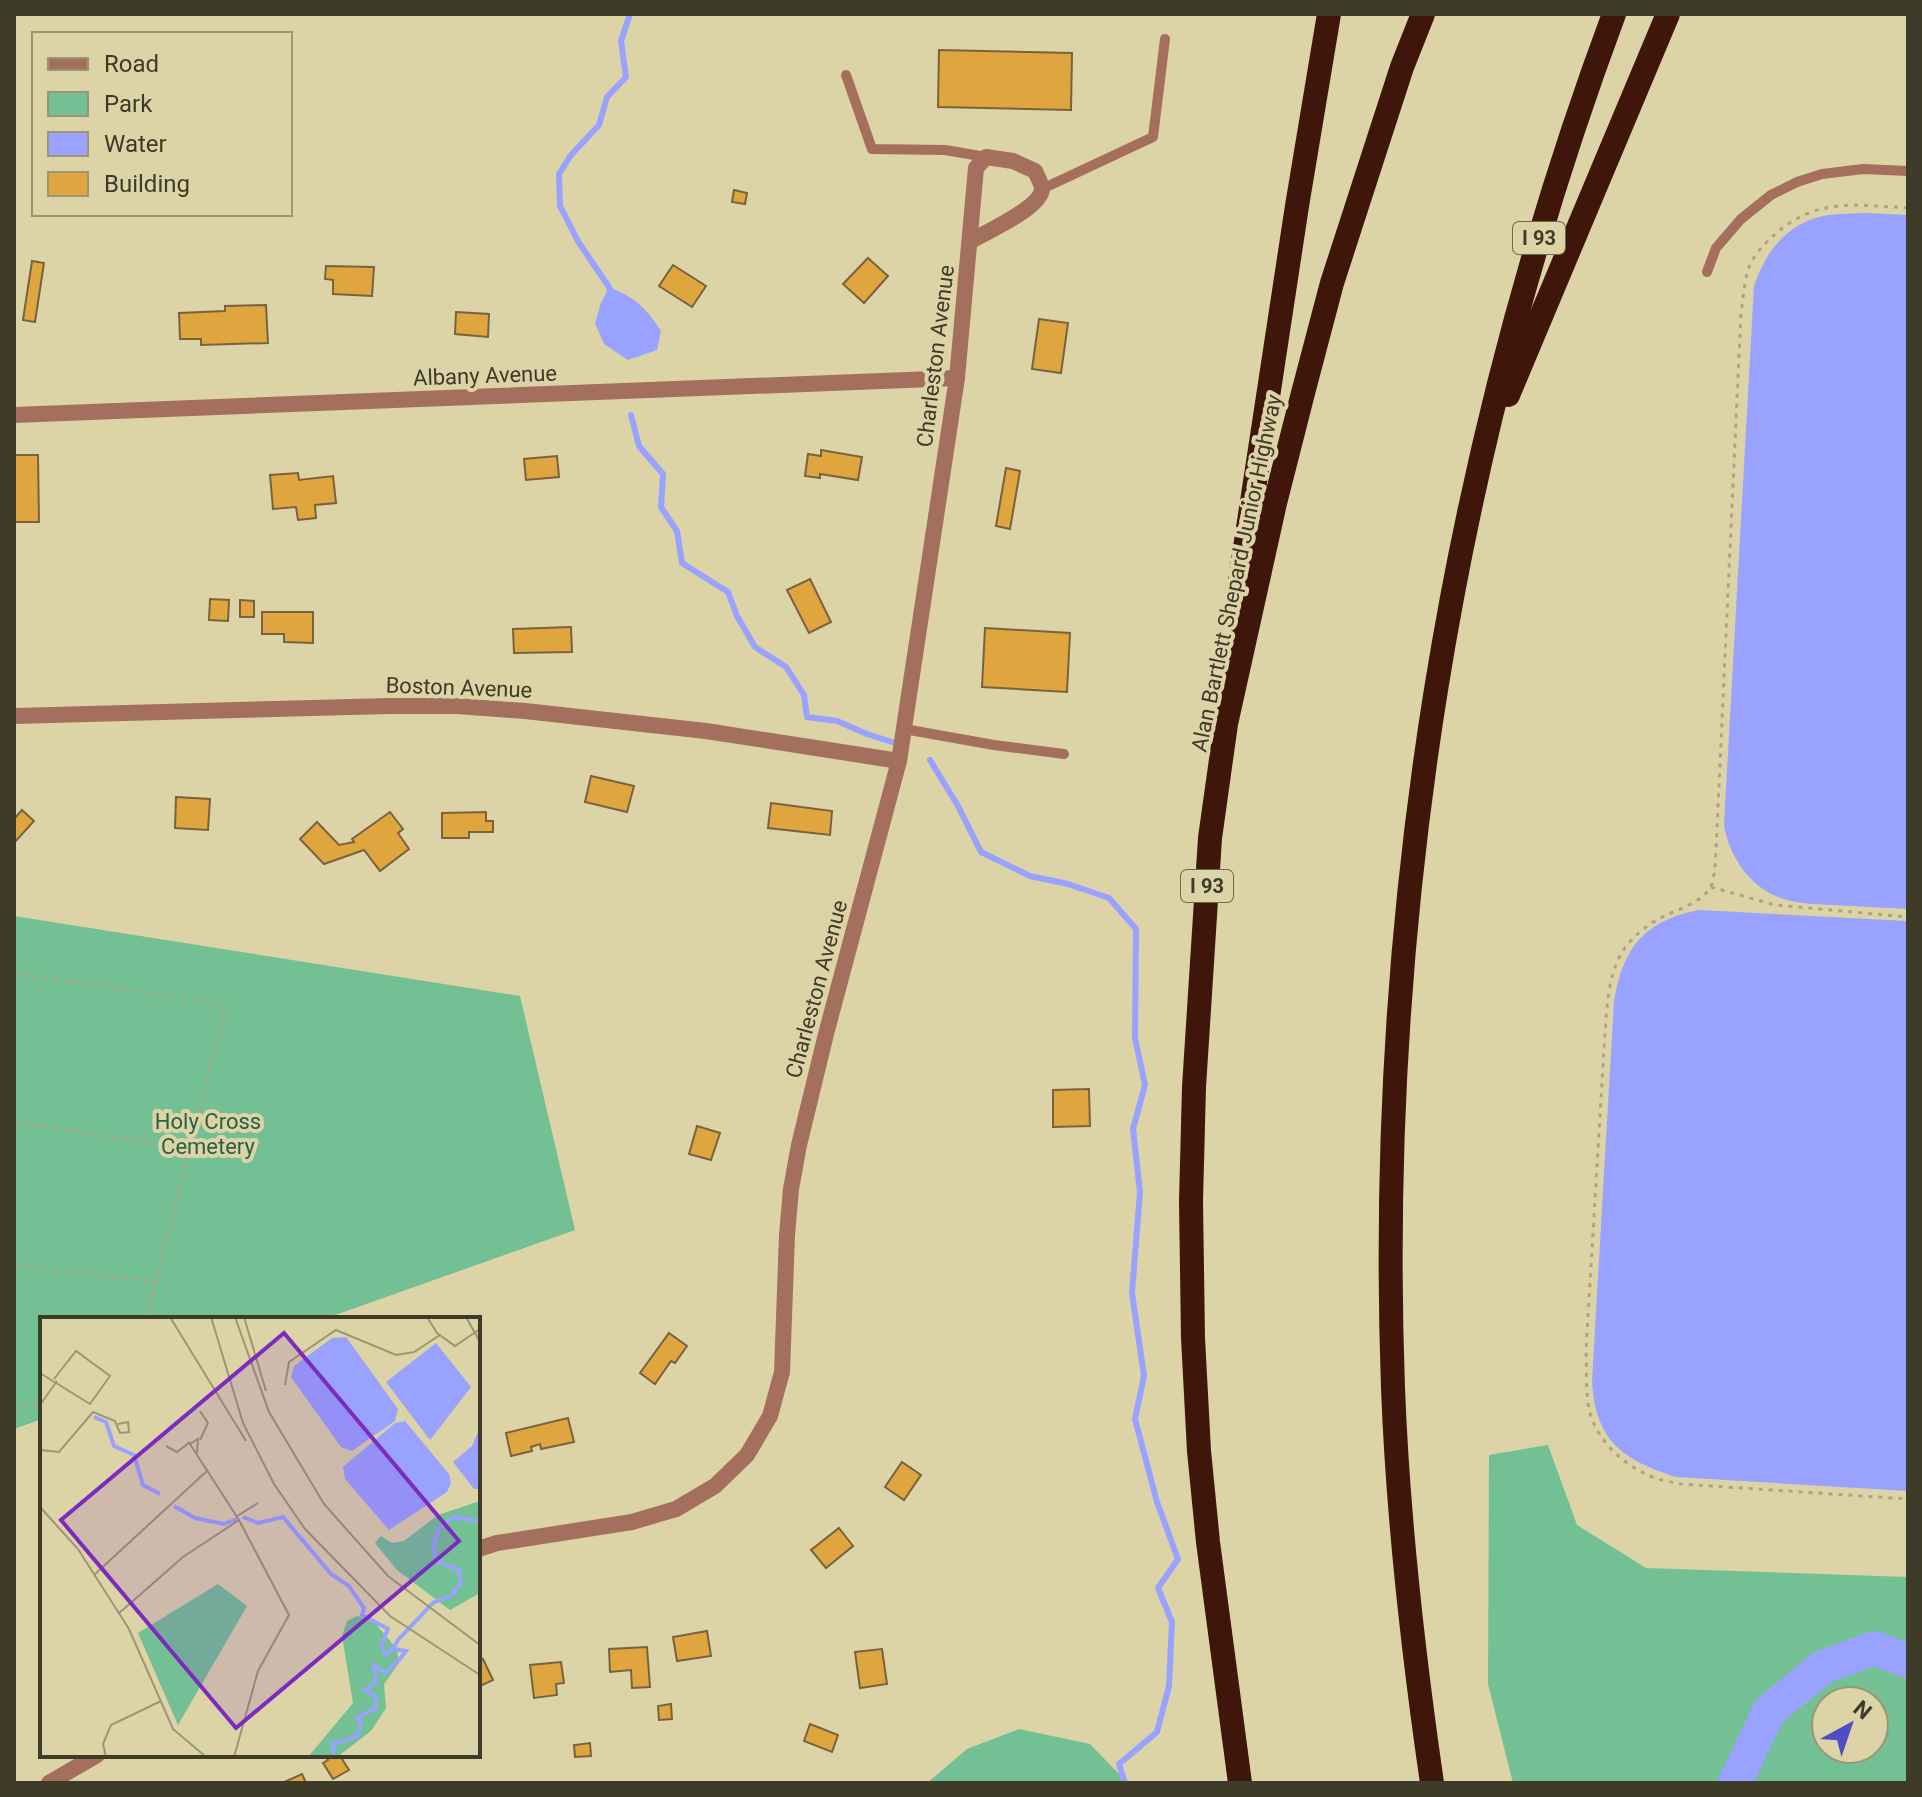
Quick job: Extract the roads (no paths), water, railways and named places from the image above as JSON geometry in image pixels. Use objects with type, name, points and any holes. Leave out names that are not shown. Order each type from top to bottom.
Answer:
[{"type":"highway","points":[[1226,724],[1235,615],[1329,14]]},
{"type":"highway","name":"Alan Bartlett Shepard Junior Highway","points":[[1240,1783],[1208,1542],[1193,1338],[1191,1232],[1194,1087],[1210,838],[1226,724],[1275,503],[1332,283],[1402,67],[1423,14]]},
{"type":"highway","name":"I 93","points":[[1432,1783],[1410,1616],[1395,1418],[1391,1246],[1393,1107],[1407,909],[1424,769],[1449,613],[1479,465],[1542,226],[1614,14]]},
{"type":"highway","points":[[1479,465],[1668,14]]},
{"type":"street","points":[[986,157],[1013,161],[1035,171],[1042,189]]},
{"type":"street","name":"Charleston Avenue","points":[[480,1548],[632,1522],[676,1509],[715,1486],[747,1455],[770,1416],[782,1372],[791,1189],[826,1034],[899,761],[957,378],[976,168],[986,157]]},
{"type":"street","name":"Charleston Avenue","points":[[971,241],[1028,209],[1038,200],[1042,189]]},
{"type":"street","name":"Albany Avenue","points":[[14,415],[957,378]]},
{"type":"street","name":"Boston Avenue","points":[[14,716],[457,706],[706,731],[899,761]]},
{"type":"street","points":[[49,1783],[94,1757]]},
{"type":"lane","points":[[1042,189],[1153,137],[1165,39]]},
{"type":"lane","points":[[846,75],[872,149],[945,150],[986,157]]},
{"type":"lane","points":[[1707,272],[1716,248],[1724,238],[1741,219],[1771,195],[1822,174],[1863,169],[1908,171]]},
{"type":"lane","points":[[904,729],[1064,754]]},
{"type":"water","points":[[1865,213],[1908,215],[1908,909],[1805,903],[1767,892],[1749,877],[1735,858],[1724,825],[1754,286],[1769,254],[1793,229],[1821,216]]},
{"type":"water","points":[[609,287],[633,299],[650,316],[661,331],[657,350],[628,360],[604,344],[595,323]]},
{"type":"water","points":[[1699,910],[1908,921],[1908,1491],[1676,1477],[1626,1455],[1606,1433],[1599,1418],[1592,1381],[1614,1001],[1623,966],[1639,939],[1664,921]]},
{"type":"waterway","points":[[610,292],[560,206],[559,174],[571,155],[599,125],[607,97],[626,77],[621,41],[630,14]]},
{"type":"waterway","points":[[631,415],[639,446],[663,474],[661,507],[677,531],[682,563],[728,592],[737,616],[755,647],[786,667],[804,695],[807,717],[837,721],[892,742]]},
{"type":"waterway","points":[[930,760],[981,852],[1030,876],[1068,884],[1109,898],[1136,929],[1135,1038],[1145,1085],[1133,1129],[1140,1192],[1132,1293],[1144,1376],[1135,1419],[1157,1502],[1178,1559],[1158,1588],[1172,1622],[1169,1686],[1157,1732],[1119,1764],[1125,1783]]},
{"type":"waterway","points":[[1735,1783],[1769,1711],[1823,1667],[1874,1648],[1908,1661]]},
{"type":"park label","name":"Holy Cross Cemetery","points":[[208,1134]]}]
